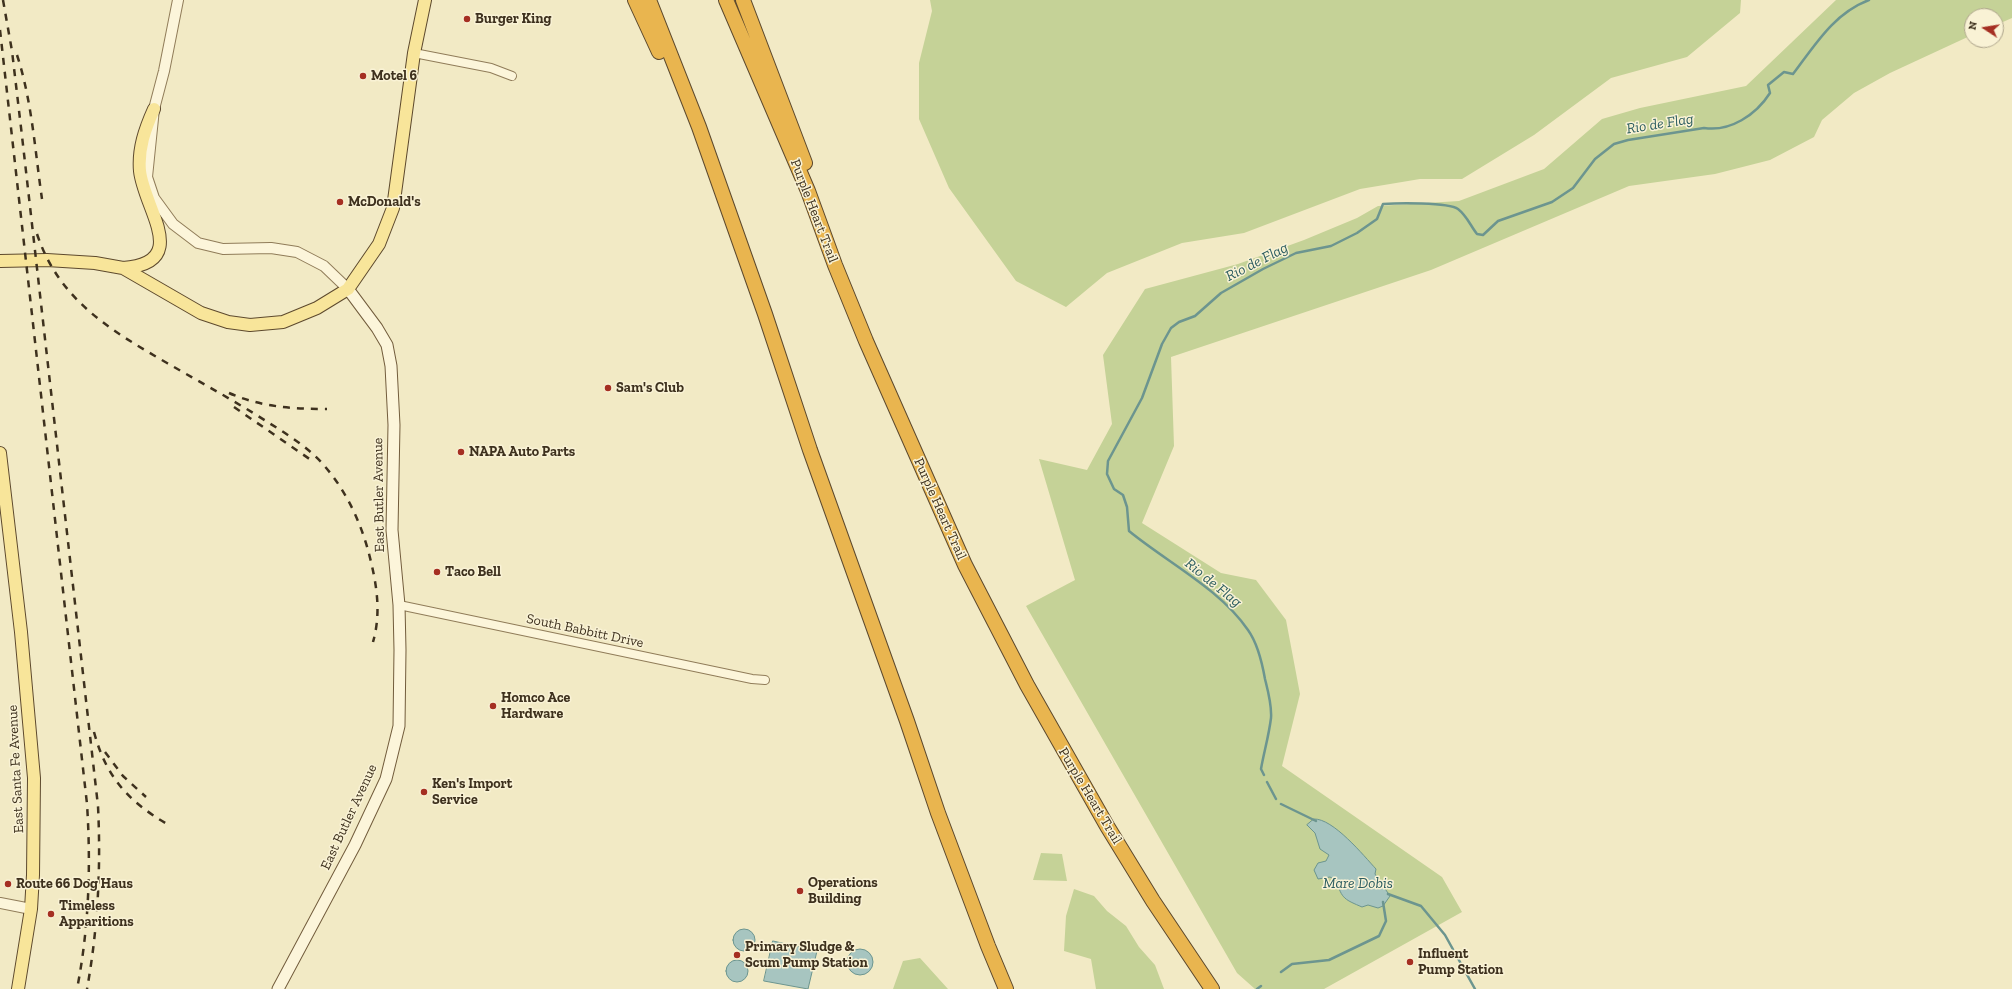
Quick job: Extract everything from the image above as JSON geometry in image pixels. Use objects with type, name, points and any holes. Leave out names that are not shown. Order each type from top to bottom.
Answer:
[{"type":"highway","points":[[635,0],[680,102],[753,296],[765,314]]},
{"type":"highway","points":[[649,0],[699,127],[765,314],[810,450],[907,721],[938,813],[988,946],[1006,989]]},
{"type":"highway","name":"Purple Heart Trail","points":[[726,0],[808,191],[835,265],[866,341],[965,566],[1063,751],[1107,826],[1212,989]]},
{"type":"highway","points":[[743,0],[804,161],[808,191]]},
{"type":"main road","points":[[123,268],[201,313],[228,322],[250,325],[283,322],[317,308],[348,289],[379,244],[393,208],[414,53],[425,0]]},
{"type":"main road","points":[[0,261],[47,260],[95,262],[123,268],[138,267],[152,261],[161,246],[160,230],[148,205],[141,182],[140,169],[144,133],[154,109]]},
{"type":"main road","name":"East Butler Avenue","points":[[278,989],[355,845],[386,779],[398,726],[399,605],[392,530],[394,425],[391,366],[386,345],[378,328],[348,289]]},
{"type":"main road","name":"East Santa Fe Avenue","points":[[0,453],[21,632],[34,778],[34,858],[31,909],[18,989]]},
{"type":"street","points":[[178,0],[164,71],[154,109],[147,178],[149,189],[164,214],[183,233],[198,243],[210,247],[238,250],[272,248],[297,252],[324,266],[348,289]]},
{"type":"street","points":[[414,53],[491,68],[512,76]]},
{"type":"street","name":"South Babbitt Drive","points":[[399,605],[752,679],[765,680]]},
{"type":"street","points":[[0,903],[31,909]]},
{"type":"green space","points":[[930,0],[1741,0],[1740,13],[1687,57],[1611,78],[1534,135],[1462,179],[1420,179],[1360,189],[1244,233],[1182,243],[1107,273],[1066,307],[1016,281],[949,188],[919,119],[919,63],[932,11]]},
{"type":"green space","points":[[1836,0],[2012,0],[2012,18],[2004,22],[2004,8],[1964,8],[1964,39],[1890,73],[1854,93],[1822,120],[1814,137],[1770,160],[1715,174],[1629,186],[1431,270],[1171,357],[1174,446],[1142,523],[1221,573],[1256,580],[1286,620],[1300,694],[1282,766],[1442,877],[1462,912],[1324,989],[1255,989],[1237,973],[1026,606],[1075,580],[1039,459],[1087,470],[1112,424],[1103,355],[1145,289],[1238,264],[1304,240],[1357,218],[1378,206],[1459,201],[1544,169],[1602,119],[1640,108],[1746,86]]},
{"type":"green space","points":[[1041,853],[1062,854],[1067,881],[1033,880]]},
{"type":"green space","points":[[1074,889],[1094,896],[1107,911],[1126,926],[1139,947],[1155,965],[1164,989],[1096,989],[1091,959],[1064,951],[1066,916]]},
{"type":"green space","points":[[920,958],[948,989],[893,989],[903,961]]},
{"type":"water","name":"Mare Dobis","points":[[1314,819],[1322,820],[1339,831],[1376,869],[1375,874],[1390,896],[1383,906],[1378,908],[1368,905],[1362,907],[1352,903],[1342,895],[1337,881],[1330,877],[1318,879],[1314,870],[1318,863],[1326,861],[1329,855],[1320,849],[1315,833],[1307,825]]},
{"type":"water","points":[[744,929],[748,930],[754,936],[754,944],[748,950],[744,951],[740,950],[734,944],[733,940],[734,936],[740,930]]},
{"type":"water","points":[[773,941],[817,951],[808,989],[764,981]]},
{"type":"water","points":[[860,949],[869,953],[873,962],[869,971],[860,975],[851,971],[847,962],[851,953]]},
{"type":"water","points":[[737,960],[741,961],[747,967],[747,975],[741,981],[737,982],[733,981],[727,975],[726,971],[727,967],[733,961]]},
{"type":"waterway","name":"Rio de Flag","points":[[1264,775],[1261,769],[1271,718],[1271,708],[1261,660],[1251,635],[1236,615],[1208,589],[1129,531],[1127,507],[1123,495],[1114,489],[1107,474],[1108,461],[1142,398],[1162,344],[1171,328],[1179,322],[1195,316],[1221,293],[1263,269],[1296,253],[1331,246],[1357,233],[1377,219],[1383,204],[1399,203],[1444,205],[1452,207],[1458,209],[1464,215],[1477,234],[1483,235],[1498,221],[1552,202],[1573,188],[1595,159],[1614,144],[1628,140],[1704,128],[1714,129],[1742,120],[1750,115],[1770,93],[1768,85],[1784,72],[1793,74],[1817,41],[1835,21],[1845,13],[1869,0]]},
{"type":"waterway","name":"Rio de Flag","points":[[1267,782],[1276,799]]},
{"type":"waterway","name":"Rio de Flag","points":[[1281,804],[1316,821]]},
{"type":"waterway","points":[[1388,894],[1421,906],[1445,935],[1475,989]]},
{"type":"waterway","name":"Rio de Flag","points":[[1281,972],[1292,964],[1329,960],[1379,936],[1386,921],[1383,902]]},
{"type":"waterway","name":"Rio de Flag","points":[[1257,989],[1261,986]]},
{"type":"railway","points":[[3,0],[12,51],[98,806],[98,898],[94,943],[87,989]]},
{"type":"railway","points":[[0,30],[87,804],[89,850],[88,897],[84,943],[77,989]]},
{"type":"railway","points":[[17,55],[30,108],[42,199]]},
{"type":"railway","points":[[37,234],[47,257],[59,277],[73,295],[89,311],[126,338],[288,435],[321,462],[337,482],[350,503],[368,550],[377,596],[377,619],[373,642]]},
{"type":"railway","points":[[229,393],[241,398],[277,406],[327,409]]},
{"type":"railway","points":[[234,407],[311,460]]},
{"type":"railway","points":[[94,732],[105,762],[120,786],[141,806],[167,824]]},
{"type":"railway","points":[[105,752],[123,776],[146,797]]},
{"type":"place","name":"Burger King","points":[[467,19]]},
{"type":"place","name":"Motel 6","points":[[363,76]]},
{"type":"place","name":"McDonald's","points":[[340,202]]},
{"type":"place","name":"Sam's Club","points":[[608,388]]},
{"type":"place","name":"NAPA Auto Parts","points":[[461,452]]},
{"type":"place","name":"Taco Bell","points":[[437,572]]},
{"type":"place","name":"Homco Ace Hardware","points":[[493,706]]},
{"type":"place","name":"Ken's Import Service","points":[[424,792]]},
{"type":"place","name":"Route 66 Dog Haus","points":[[8,884]]},
{"type":"place","name":"Operations Building","points":[[800,891]]},
{"type":"place","name":"Timeless Apparitions","points":[[51,914]]},
{"type":"place","name":"Primary Sludge & Scum Pump Station","points":[[737,955]]},
{"type":"place","name":"Influent Pump Station","points":[[1410,962]]}]
